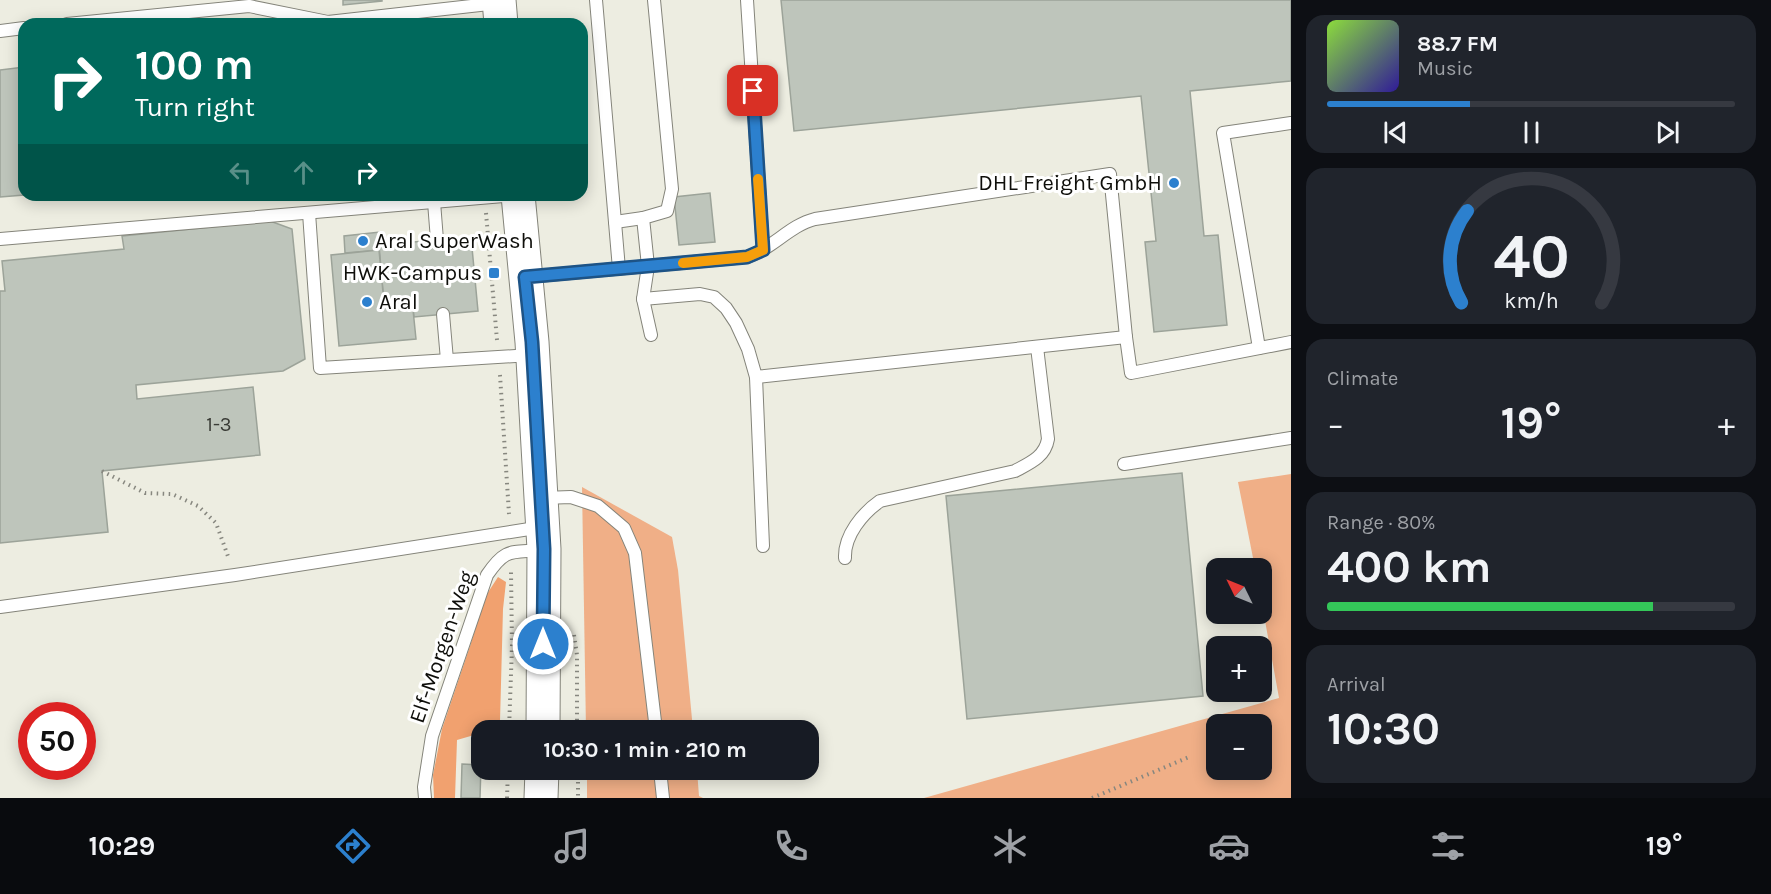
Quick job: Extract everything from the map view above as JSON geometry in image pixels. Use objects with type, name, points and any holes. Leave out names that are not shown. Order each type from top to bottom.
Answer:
[{"type":"main road","points":[[519,201],[532,355],[543,525],[543,720]]},
{"type":"main road","points":[[541,798],[542,780]]},
{"type":"lane","points":[[596,0],[619,269]]},
{"type":"lane","points":[[615,222],[643,218],[667,211],[672,189],[654,0]]},
{"type":"lane","points":[[747,0],[763,250]]},
{"type":"lane","points":[[128,18],[249,6],[312,18]]},
{"type":"lane","points":[[371,18],[500,9]]},
{"type":"lane","points":[[0,30],[18,28]]},
{"type":"lane","points":[[1259,348],[1223,134],[1291,123]]},
{"type":"lane","points":[[525,277],[747,257],[763,250],[799,225],[815,219],[1110,174],[1131,373],[1291,342]]},
{"type":"lane","points":[[0,239],[446,201]]},
{"type":"lane","points":[[434,202],[437,240]]},
{"type":"lane","points":[[309,213],[320,369],[532,355]]},
{"type":"lane","points":[[643,218],[648,266],[643,299],[651,335]]},
{"type":"lane","points":[[643,299],[700,294],[714,297],[726,308],[736,323],[748,349],[756,377],[763,546]]},
{"type":"lane","points":[[443,314],[447,360]]},
{"type":"lane","points":[[756,377],[1126,337]]},
{"type":"lane","points":[[845,558],[849,536],[865,514],[880,501],[1016,471],[1043,453],[1048,439],[1037,347]]},
{"type":"lane","points":[[1124,464],[1291,438]]},
{"type":"lane","points":[[511,553],[571,497],[598,506],[624,528],[635,553],[655,720]]},
{"type":"lane","points":[[0,607],[235,575],[543,525]]},
{"type":"lane","name":"Elf-Morgen-Weg","points":[[425,798],[424,787],[432,736],[488,575],[497,561],[506,553],[511,553]]},
{"type":"lane","points":[[661,780],[663,798]]},
{"type":"path","points":[[484,201],[499,357],[510,532]]},
{"type":"path","points":[[102,471],[145,493],[172,494],[198,506],[216,522],[235,575]]},
{"type":"path","points":[[509,720],[512,646],[511,553]]},
{"type":"path","points":[[1092,798],[1189,756]]},
{"type":"path","points":[[507,798],[508,780]]},
{"type":"path","points":[[578,780],[578,798]]},
{"type":"shaded area","points":[[1291,474],[1291,798],[924,798],[1206,719],[1206,780],[1272,780],[1272,714],[1222,714],[1272,702],[1279,698],[1272,659],[1272,636],[1268,636],[1266,624],[1272,624],[1272,558],[1253,558],[1238,482]]},
{"type":"shaded area","points":[[582,487],[672,537],[678,570],[692,720],[586,720]]},
{"type":"shaded area","points":[[498,577],[506,582],[503,609],[500,720],[471,720],[471,736],[457,740],[455,798],[434,798],[433,775],[442,729],[485,597]]},
{"type":"shaded area","points":[[587,780],[698,780],[699,796],[703,798],[587,798]]},
{"type":"building","points":[[343,0],[382,0],[382,1],[343,5]]},
{"type":"building","name":"DHL Freight GmbH","points":[[781,0],[1291,0],[1291,81],[1190,91],[1204,236],[1218,235],[1227,325],[1154,332],[1145,242],[1156,241],[1141,96],[794,131]]},
{"type":"building","points":[[18,68],[18,196],[0,197],[0,70]]},
{"type":"building","points":[[710,193],[715,242],[679,245],[674,197]]},
{"type":"building","points":[[270,221],[292,229],[305,359],[283,371],[136,385],[137,399],[253,387],[260,455],[102,471],[108,532],[0,543],[0,291],[5,291],[2,261],[124,249],[122,236]]},
{"type":"building","name":"Aral SuperWash","points":[[380,232],[379,250],[345,253],[344,236]]},
{"type":"building","points":[[471,237],[478,311],[414,317],[412,300],[384,303],[379,245]]},
{"type":"building","points":[[379,250],[384,303],[412,300],[416,339],[339,346],[331,255]]},
{"type":"building","points":[[1182,473],[1203,696],[967,719],[946,496]]},
{"type":"building","points":[[462,764],[471,764],[471,780],[481,780],[480,798],[461,798]]},
{"type":"slow traffic","points":[[683,263],[747,257],[763,250],[758,179]]},
{"type":"place","name":"DHL Freight GmbH","points":[[1174,183]]},
{"type":"place","name":"Aral SuperWash","points":[[363,241]]},
{"type":"place","name":"HWK-Campus","points":[[494,273]]},
{"type":"place","name":"Aral","points":[[367,302]]},
{"type":"route","points":[[543,644],[544,549],[532,342],[525,277],[747,257],[763,250],[753,91]]}]
